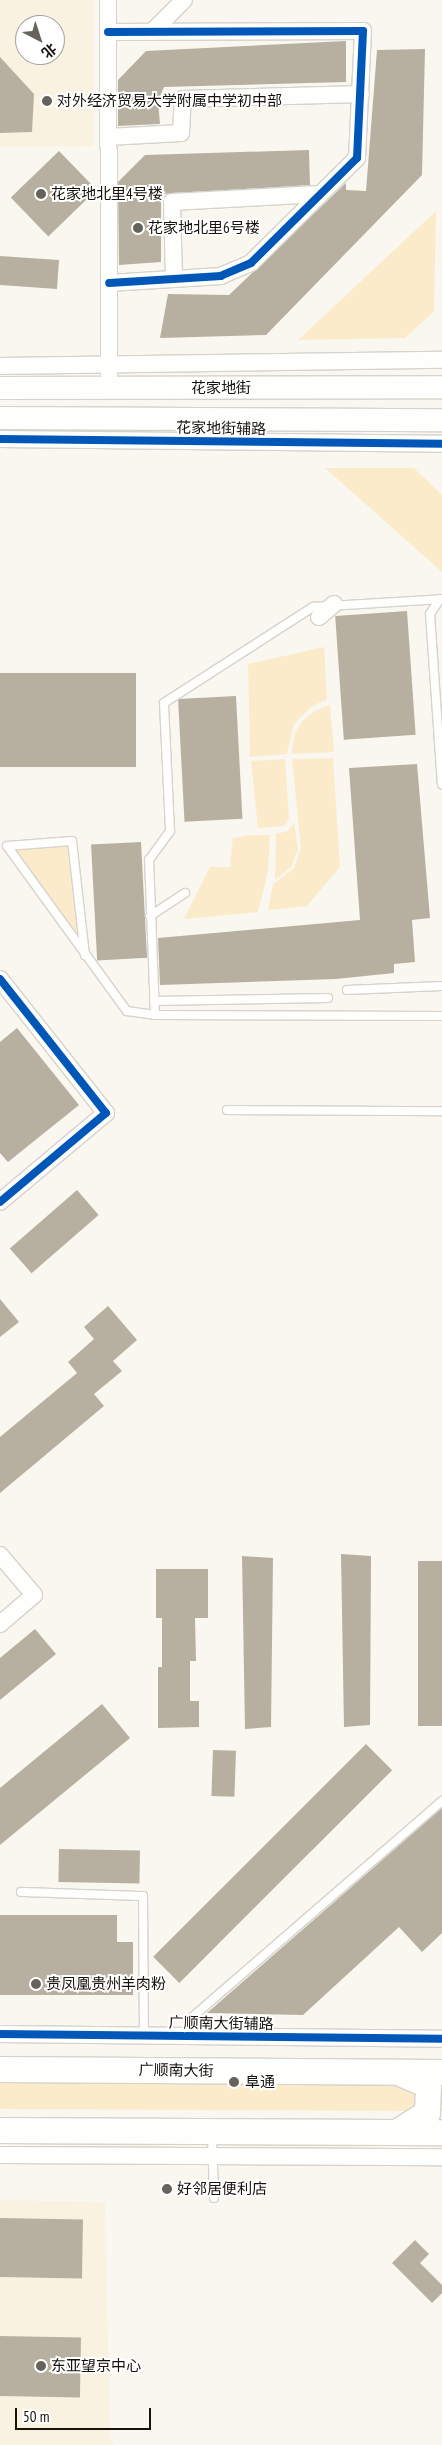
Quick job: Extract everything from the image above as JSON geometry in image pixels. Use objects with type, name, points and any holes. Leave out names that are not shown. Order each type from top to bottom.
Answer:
[{"type":"main road","name":"花家地街","points":[[0,388],[442,387]]},
{"type":"main road","name":"花家地街","points":[[0,418],[442,420]]},
{"type":"main road","name":"广顺南大街","points":[[0,2069],[442,2072]]},
{"type":"main road","points":[[396,2072],[428,2085],[427,2113],[396,2132]]},
{"type":"main road","points":[[0,2130],[442,2132]]},
{"type":"street","points":[[108,0],[108,388]]},
{"type":"street","points":[[152,32],[184,0]]},
{"type":"street","points":[[108,32],[363,31],[357,158],[251,263],[220,276],[109,283]]},
{"type":"street","points":[[108,137],[181,133],[183,99],[361,94]]},
{"type":"street","points":[[174,279],[172,202],[320,194]]},
{"type":"street","points":[[0,366],[442,360]]},
{"type":"street","name":"花家地街辅路","points":[[0,439],[442,444]]},
{"type":"street","points":[[319,617],[334,604]]},
{"type":"street","points":[[0,979],[106,1113],[0,1202]]},
{"type":"street","points":[[0,1555],[34,1595],[0,1624]]},
{"type":"street","name":"广顺南大街辅路","points":[[0,2034],[442,2039]]},
{"type":"street","points":[[0,2155],[442,2157]]},
{"type":"lane","points":[[155,1015],[149,860],[170,831],[164,703],[313,607],[334,604],[441,599]]},
{"type":"lane","points":[[441,599],[430,614],[442,785]]},
{"type":"lane","points":[[85,958],[72,841],[7,846],[85,958],[127,1011],[155,1015],[442,1016]]},
{"type":"lane","points":[[150,916],[185,893]]},
{"type":"lane","points":[[347,990],[442,986]]},
{"type":"lane","points":[[154,1001],[328,998]]},
{"type":"lane","points":[[227,1110],[442,1111]]},
{"type":"lane","points":[[189,2036],[189,2020],[442,1801]]},
{"type":"lane","points":[[21,1892],[143,1896],[144,2036]]},
{"type":"lane","points":[[212,2131],[214,2198]]},
{"type":"shaded area","name":"对外经济贸易大学附属中学初中部","points":[[0,0],[94,0],[93,146],[0,147]]},
{"type":"shaded area","points":[[436,211],[434,311],[405,338],[298,340]]},
{"type":"shaded area","points":[[325,468],[414,468],[442,495],[442,572]]},
{"type":"shaded area","points":[[324,647],[327,699],[311,707],[294,724],[287,754],[250,757],[248,664]]},
{"type":"shaded area","points":[[330,705],[334,752],[291,754],[295,733],[302,721],[315,711]]},
{"type":"shaded area","points":[[333,758],[340,867],[307,906],[268,910],[273,884],[294,868],[301,848],[292,759]]},
{"type":"shaded area","points":[[285,759],[289,818],[284,826],[258,828],[251,761]]},
{"type":"shaded area","points":[[294,823],[298,849],[291,867],[275,880],[276,834],[288,831]]},
{"type":"shaded area","points":[[251,835],[270,835],[268,871],[258,912],[184,919],[210,867],[230,867],[233,838]]},
{"type":"shaded area","points":[[67,845],[78,938],[16,850]]},
{"type":"shaded area","points":[[0,2082],[409,2085],[417,2092],[418,2105],[410,2111],[0,2109]]},
{"type":"shaded area","points":[[0,2200],[105,2202],[110,2439],[114,2445],[0,2445]]},
{"type":"building","points":[[346,41],[346,82],[164,87],[158,101],[160,124],[118,126],[118,80],[146,51]]},
{"type":"building","points":[[425,49],[422,175],[266,335],[160,338],[168,294],[229,295],[346,183],[346,190],[366,191],[377,50]]},
{"type":"building","points":[[0,57],[34,94],[32,132],[0,133]]},
{"type":"building","name":"花家地北里6号楼","points":[[309,150],[310,185],[161,194],[161,262],[119,265],[118,182],[145,155]]},
{"type":"building","name":"花家地北里4号楼","points":[[59,151],[97,190],[48,236],[11,198]]},
{"type":"building","points":[[0,256],[59,260],[57,289],[0,285]]},
{"type":"building","points":[[407,611],[416,735],[344,740],[335,616]]},
{"type":"building","points":[[0,673],[136,673],[136,767],[0,767]]},
{"type":"building","points":[[236,696],[242,819],[185,822],[178,699]]},
{"type":"building","points":[[417,764],[430,918],[412,920],[415,962],[394,964],[394,973],[336,979],[160,985],[158,938],[360,920],[349,768]]},
{"type":"building","points":[[141,842],[147,958],[97,960],[91,845]]},
{"type":"building","points":[[17,1028],[79,1105],[8,1162],[0,1153],[0,1042]]},
{"type":"building","points":[[77,1190],[99,1215],[31,1273],[10,1248]]},
{"type":"building","points":[[0,1299],[19,1322],[0,1337]]},
{"type":"building","points":[[108,1306],[137,1340],[113,1361],[122,1371],[94,1394],[104,1406],[0,1493],[0,1437],[77,1373],[68,1362],[94,1339],[84,1327]]},
{"type":"building","points":[[341,1554],[371,1556],[370,1725],[344,1727]]},
{"type":"building","points":[[242,1556],[273,1558],[271,1727],[245,1729]]},
{"type":"building","points":[[418,1561],[442,1561],[442,1726],[418,1726]]},
{"type":"building","points":[[156,1569],[208,1569],[208,1618],[195,1618],[196,1661],[190,1661],[190,1701],[199,1701],[199,1727],[158,1728],[158,1667],[162,1667],[162,1618],[156,1618]]},
{"type":"building","points":[[35,1629],[56,1654],[0,1700],[0,1658]]},
{"type":"building","points":[[102,1704],[130,1738],[0,1845],[0,1788]]},
{"type":"building","points":[[366,1744],[392,1770],[179,1983],[153,1957]]},
{"type":"building","points":[[213,1750],[236,1751],[234,1797],[211,1796]]},
{"type":"building","points":[[442,1808],[442,1933],[422,1952],[399,1927],[303,2015],[207,2013]]},
{"type":"building","points":[[59,1849],[140,1850],[139,1883],[58,1882]]},
{"type":"building","points":[[0,1915],[117,1915],[117,1942],[133,1942],[133,1995],[0,1995]]},
{"type":"building","points":[[0,2218],[83,2219],[82,2278],[0,2277]]},
{"type":"building","points":[[415,2240],[429,2254],[420,2263],[442,2285],[442,2293],[432,2303],[392,2263]]},
{"type":"building","name":"东亚望京中心","points":[[0,2336],[81,2337],[80,2397],[0,2396]]},
{"type":"cycle path","points":[[108,32],[363,31],[357,158],[251,263],[221,276],[109,283]]},
{"type":"cycle path","points":[[0,439],[442,444]]},
{"type":"cycle path","points":[[0,979],[106,1113],[0,1202]]},
{"type":"cycle path","points":[[0,2034],[442,2039]]},
{"type":"place","name":"对外经济贸易大学附属中学初中部","points":[[47,101]]},
{"type":"place","name":"花家地北里4号楼","points":[[41,194]]},
{"type":"place","name":"花家地北里6号楼","points":[[138,228]]},
{"type":"place","name":"贵凤凰贵州羊肉粉","points":[[36,1984]]},
{"type":"place","name":"阜通","points":[[234,2082]]},
{"type":"place","name":"好邻居便利店","points":[[167,2189]]},
{"type":"place","name":"东亚望京中心","points":[[41,2366]]}]
